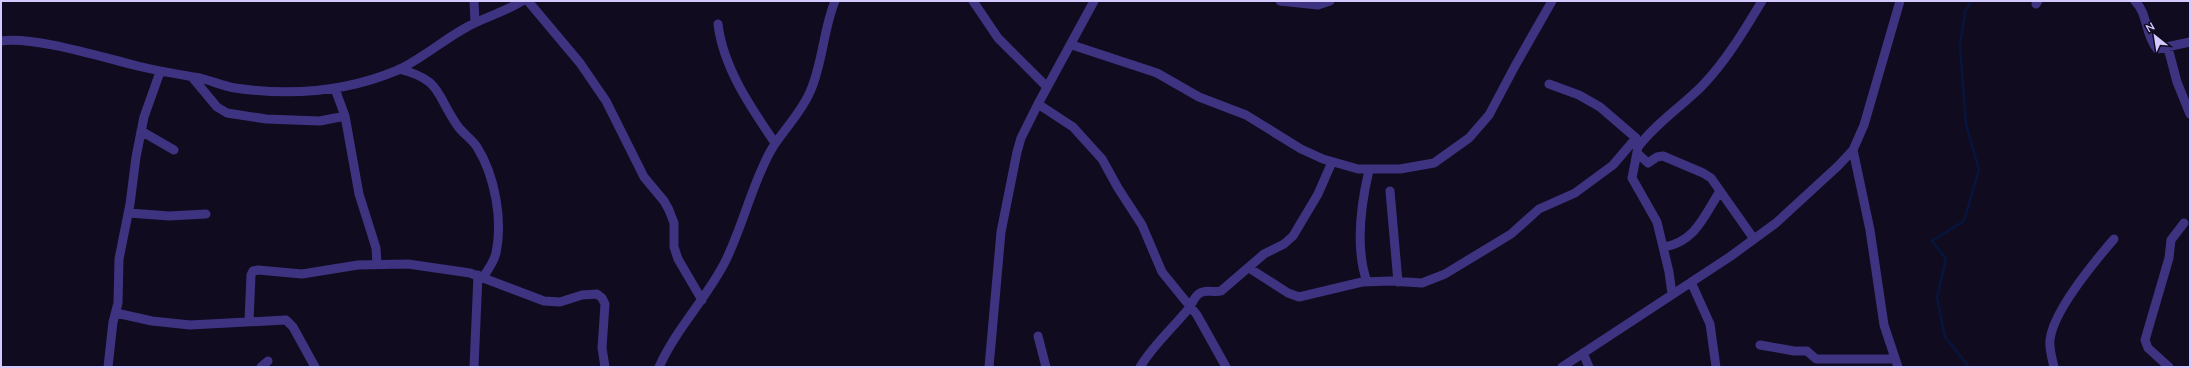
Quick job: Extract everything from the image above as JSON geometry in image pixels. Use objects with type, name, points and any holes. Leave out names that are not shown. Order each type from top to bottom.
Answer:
[{"type":"street","points":[[474,1],[475,23]]},
{"type":"street","points":[[1,41],[23,41],[47,45],[160,72],[192,77],[233,88],[289,92],[335,89],[399,69],[426,56],[475,23],[522,1]]},
{"type":"street","points":[[528,1],[580,63],[606,101],[644,177],[664,201],[669,210],[674,223],[674,247],[678,259],[702,300]]},
{"type":"street","points":[[659,367],[676,337],[702,300],[725,261],[755,182],[775,143],[799,113],[810,91],[821,59],[835,1]]},
{"type":"street","points":[[973,1],[982,17],[998,38],[1047,87]]},
{"type":"street","points":[[992,366],[998,257],[1009,189],[1021,138],[1047,87],[1072,45],[1094,1]]},
{"type":"street","points":[[1280,1],[1310,5],[1326,4],[1330,1]]},
{"type":"street","points":[[1072,45],[1152,70],[1199,97],[1246,115],[1301,149],[1332,162],[1369,170],[1400,170],[1434,163],[1469,138],[1489,115],[1552,1]]},
{"type":"street","points":[[1249,268],[1288,293],[1299,297],[1367,282],[1422,283],[1460,266],[1518,229],[1539,209],[1575,193],[1637,146],[1656,125],[1688,99],[1713,74],[1739,39],[1762,1]]},
{"type":"street","points":[[1562,367],[1754,239],[1820,185],[1853,150],[1873,97],[1900,1]]},
{"type":"street","points":[[2135,1],[2140,7],[2157,50],[2190,42]]},
{"type":"street","points":[[718,24],[719,37],[738,82],[760,121],[775,143]]},
{"type":"street","points":[[2168,48],[2177,82],[2190,114]]},
{"type":"street","points":[[399,69],[422,76],[442,96],[458,127],[477,147],[486,164],[496,205],[496,254],[480,276],[475,303],[474,367]]},
{"type":"street","points":[[108,367],[113,322],[119,296],[119,259],[129,213],[141,131],[148,103],[160,72]]},
{"type":"street","points":[[192,77],[217,107],[227,113],[266,119],[320,121],[346,116]]},
{"type":"street","points":[[1549,84],[1579,95],[1600,106],[1637,146],[1648,164],[1663,156],[1704,173],[1716,183],[1754,239]]},
{"type":"street","points":[[335,89],[346,116],[360,194],[376,248],[377,264]]},
{"type":"street","points":[[1038,104],[1063,119],[1094,148],[1142,225],[1162,272],[1190,307],[1226,367]]},
{"type":"street","points":[[141,131],[174,150]]},
{"type":"street","points":[[1637,146],[1632,178],[1653,212],[1664,247],[1672,294]]},
{"type":"street","points":[[1760,344],[1794,351],[1807,351],[1816,359],[1845,363],[1896,363],[1884,326],[1870,230],[1853,150]]},
{"type":"street","points":[[1140,367],[1158,341],[1190,307],[1198,294],[1204,291],[1221,291],[1264,254],[1284,244],[1293,236],[1315,199],[1332,162]]},
{"type":"street","points":[[1367,282],[1362,264],[1362,225],[1369,170]]},
{"type":"street","points":[[1390,191],[1398,282]]},
{"type":"street","points":[[1664,247],[1681,242],[1689,237],[1702,222],[1720,191]]},
{"type":"street","points":[[129,213],[169,216],[206,214]]},
{"type":"street","points":[[2169,367],[2148,348],[2146,340],[2163,283],[2171,240],[2184,223]]},
{"type":"street","points":[[2054,367],[2050,340],[2056,319],[2114,239]]},
{"type":"street","points":[[249,321],[251,275],[254,271],[267,270],[302,274],[345,266],[377,264],[437,267],[480,276],[544,301],[560,302],[582,295],[597,294],[602,298],[605,304],[602,348],[605,367]]},
{"type":"street","points":[[1691,282],[1710,324],[1716,367]]},
{"type":"street","points":[[116,313],[152,321],[190,325],[286,320],[290,323],[315,367]]},
{"type":"street","points":[[1038,336],[1046,367]]},
{"type":"street","points":[[1584,353],[1589,367]]},
{"type":"waterway","points":[[1969,367],[1945,337],[1937,298],[1946,259],[1932,241],[1964,221],[1979,170],[1966,124],[1960,46],[1965,12],[1971,1]]}]
